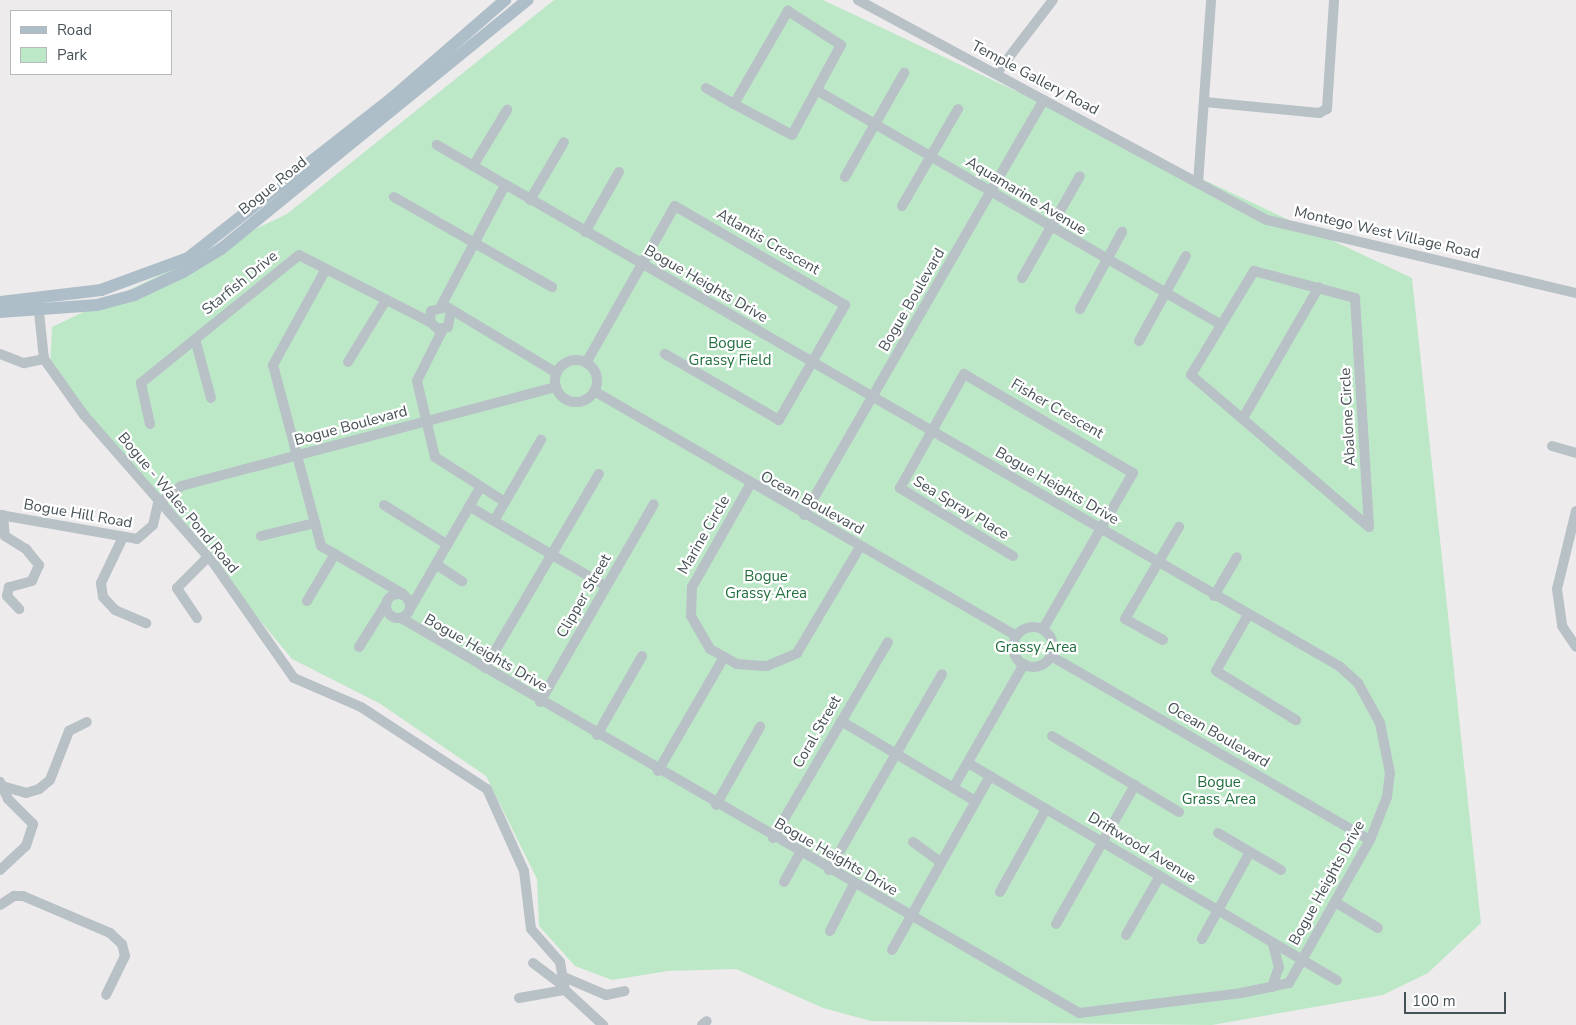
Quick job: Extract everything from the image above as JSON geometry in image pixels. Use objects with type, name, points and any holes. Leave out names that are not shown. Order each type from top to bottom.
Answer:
[{"type":"main road","name":"Bogue Road","points":[[0,312],[101,290],[188,258],[495,13],[505,0]]},
{"type":"main road","name":"Bogue Road","points":[[0,302],[38,305],[96,305],[134,295],[221,249],[527,0]]},
{"type":"street","name":"Temple Gallery Road","points":[[858,0],[1198,183]]},
{"type":"street","points":[[996,74],[1052,0]]},
{"type":"street","points":[[1198,183],[1211,0]]},
{"type":"street","points":[[1205,102],[1319,113],[1327,109],[1334,0]]},
{"type":"street","points":[[706,88],[734,104],[792,135],[842,45],[788,11],[734,104]]},
{"type":"street","points":[[845,176],[904,73]]},
{"type":"street","name":"Aquamarine Avenue","points":[[818,91],[990,192],[1049,229],[1220,324]]},
{"type":"street","name":"Bogue Boulevard","points":[[804,515],[930,301],[990,192],[1044,100]]},
{"type":"street","points":[[902,206],[958,109]]},
{"type":"street","points":[[474,166],[507,110]]},
{"type":"street","points":[[530,200],[564,142]]},
{"type":"street","name":"Bogue Heights Drive","points":[[401,618],[411,627],[485,668],[716,805],[1080,1013],[1272,987],[1289,983],[1370,840],[1387,797],[1390,772],[1380,723],[1368,699],[1339,666],[1248,616],[437,145]]},
{"type":"street","points":[[585,232],[619,172]]},
{"type":"street","points":[[1022,278],[1080,176]]},
{"type":"street","name":"Montego West Village Road","points":[[1198,183],[1284,225],[1576,293]]},
{"type":"street","points":[[443,329],[430,322],[431,311],[441,306],[473,242],[505,185]]},
{"type":"street","points":[[394,197],[552,287]]},
{"type":"street","name":"Atlantis Crescent","points":[[643,264],[677,206],[836,299],[845,307],[812,363]]},
{"type":"street","points":[[1080,309],[1122,232]]},
{"type":"street","name":"Starfish Drive","points":[[150,424],[141,383],[299,255],[430,322]]},
{"type":"street","points":[[1138,341],[1186,256]]},
{"type":"street","points":[[586,363],[643,264]]},
{"type":"street","points":[[326,269],[273,365],[321,546],[405,596],[418,597]]},
{"type":"street","name":"Abalone Circle","points":[[1254,271],[1319,287],[1356,301],[1369,527],[1243,418],[1191,376],[1220,324],[1254,271]]},
{"type":"street","points":[[1243,418],[1319,287]]},
{"type":"street","points":[[348,362],[386,300]]},
{"type":"street","name":"Bogue - Wales Pond Road","points":[[38,305],[44,359],[84,416],[158,504],[208,556],[294,678],[361,707],[486,789],[524,871],[531,929],[560,962],[564,984],[600,1022],[610,1025]]},
{"type":"street","points":[[441,306],[557,373]]},
{"type":"street","points":[[451,311],[452,323],[443,329],[417,380],[429,421],[435,457],[480,488],[505,502]]},
{"type":"street","points":[[195,339],[211,398]]},
{"type":"street","points":[[0,354],[24,363],[44,359]]},
{"type":"street","points":[[665,354],[780,420],[812,363]]},
{"type":"street","points":[[566,363],[586,363],[597,379],[594,391],[577,402],[564,398],[556,387],[557,373],[566,363]]},
{"type":"street","name":"Fisher Crescent","points":[[932,431],[964,374],[1132,469],[1133,478],[1102,530]]},
{"type":"street","name":"Bogue Boulevard","points":[[158,504],[181,486],[556,387]]},
{"type":"street","name":"Ocean Boulevard","points":[[594,391],[750,485],[1016,636]]},
{"type":"street","name":"Sea Spray Place","points":[[932,431],[900,488],[1013,556]]},
{"type":"street","points":[[494,521],[541,440]]},
{"type":"street","points":[[1552,446],[1576,453]]},
{"type":"street","points":[[485,668],[550,554],[599,474]]},
{"type":"street","name":"Marine Circle","points":[[750,485],[692,587],[691,616],[710,649],[724,657],[737,664],[767,666],[797,654],[860,547]]},
{"type":"street","points":[[387,584],[388,605],[401,618],[418,597],[480,488]]},
{"type":"street","name":"Bogue Hill Road","points":[[1,515],[137,540],[146,534],[158,504]]},
{"type":"street","name":"Clipper Street","points":[[540,702],[654,504]]},
{"type":"street","points":[[384,505],[448,545]]},
{"type":"street","points":[[470,507],[606,586]]},
{"type":"street","points":[[1576,511],[1557,590],[1562,626],[1576,647]]},
{"type":"street","points":[[1,515],[6,536],[26,549],[39,565],[32,580],[8,587],[7,596],[19,609]]},
{"type":"street","points":[[261,536],[315,523]]},
{"type":"street","points":[[1163,640],[1125,619],[1179,527]]},
{"type":"street","points":[[1043,629],[1102,530]]},
{"type":"street","points":[[123,537],[101,583],[103,597],[115,610],[146,623]]},
{"type":"street","points":[[306,601],[335,554]]},
{"type":"street","points":[[197,618],[177,588],[208,556]]},
{"type":"street","points":[[1214,596],[1237,557]]},
{"type":"street","points":[[437,565],[462,581]]},
{"type":"street","points":[[359,647],[377,614],[388,605],[405,596]]},
{"type":"street","name":"Bogue Heights Drive","points":[[405,596],[410,609],[411,627]]},
{"type":"street","points":[[1248,616],[1216,671],[1296,720]]},
{"type":"street","points":[[1025,628],[1043,629],[1052,638],[1051,656],[1042,665],[1024,664],[1015,655],[1016,636],[1025,628]]},
{"type":"street","name":"Coral Street","points":[[773,838],[888,642]]},
{"type":"street","points":[[597,735],[642,656]]},
{"type":"street","name":"Ocean Boulevard","points":[[1051,656],[1370,840]]},
{"type":"street","points":[[658,771],[724,657]]},
{"type":"street","points":[[953,788],[1024,664]]},
{"type":"street","points":[[829,870],[942,674]]},
{"type":"street","points":[[841,720],[975,801]]},
{"type":"street","points":[[1,784],[26,793],[38,789],[50,780],[69,731],[87,722]]},
{"type":"street","points":[[716,805],[760,727]]},
{"type":"street","points":[[1052,736],[1179,812]]},
{"type":"street","name":"Driftwood Avenue","points":[[968,763],[1337,980]]},
{"type":"street","points":[[892,950],[990,776]]},
{"type":"street","points":[[0,870],[26,846],[33,824],[1,784]]},
{"type":"street","points":[[1056,924],[1135,785]]},
{"type":"street","points":[[1000,892],[1046,809]]},
{"type":"street","points":[[1218,833],[1281,870]]},
{"type":"street","points":[[913,842],[941,862]]},
{"type":"street","points":[[1202,939],[1250,852]]},
{"type":"street","points":[[784,882],[800,853]]},
{"type":"street","points":[[1126,935],[1160,876]]},
{"type":"street","points":[[830,931],[854,884]]},
{"type":"street","points":[[0,905],[14,896],[23,896],[110,933],[122,944],[125,956],[106,995]]},
{"type":"street","points":[[1335,902],[1378,928]]},
{"type":"street","name":"Bogue Heights Drive","points":[[1272,987],[1278,967],[1273,944]]},
{"type":"street","points":[[533,963],[564,984],[606,995],[625,991]]},
{"type":"street","points":[[519,998],[564,984]]},
{"type":"green space","points":[[554,0],[823,0],[1412,278],[1481,923],[1428,973],[1383,995],[1212,1025],[871,1021],[823,1008],[736,969],[668,971],[612,980],[575,966],[539,926],[537,879],[486,776],[379,703],[292,659],[50,367],[52,327],[287,214]]},
{"type":"park label","name":"Bogue Grassy Field","points":[[730,352]]},
{"type":"park label","name":"Bogue Grassy Area","points":[[766,584]]},
{"type":"park label","name":"Grassy Area","points":[[1036,648]]},
{"type":"park label","name":"Bogue Grass Area","points":[[1219,790]]}]
